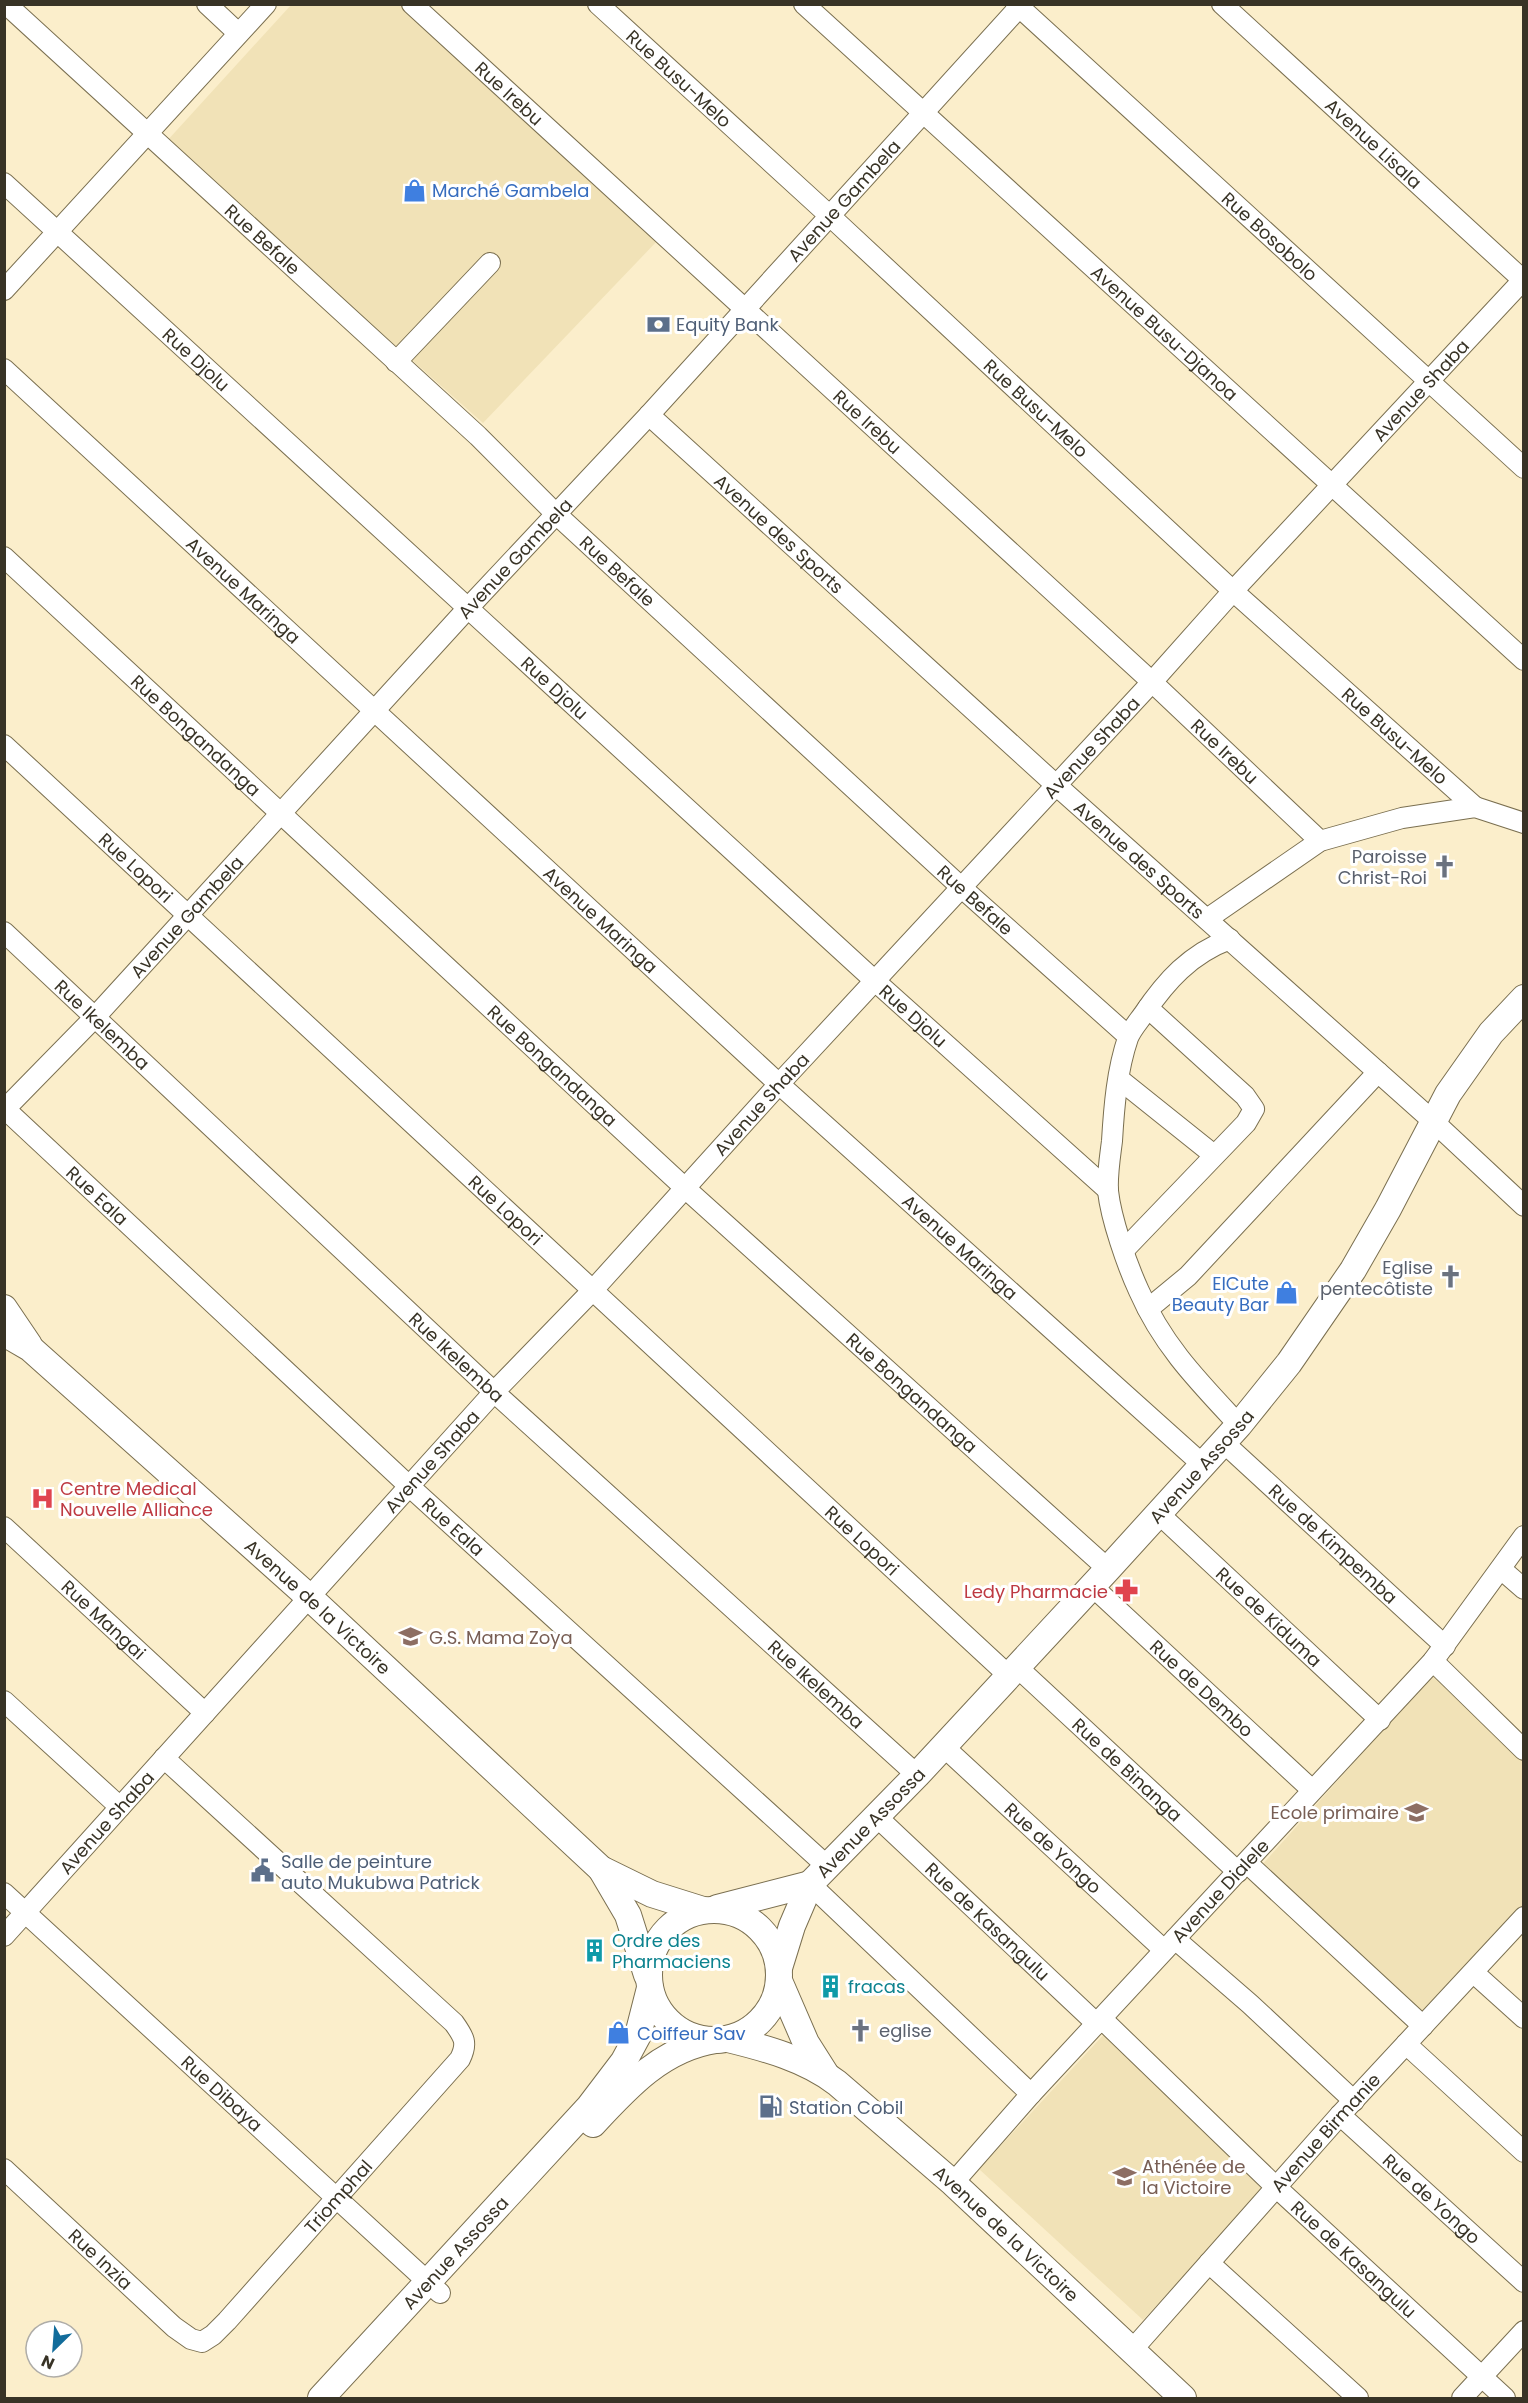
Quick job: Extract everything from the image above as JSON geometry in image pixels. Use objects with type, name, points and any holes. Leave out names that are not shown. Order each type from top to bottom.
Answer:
[{"type":"main road","name":"Avenue Assossa","points":[[810,1884],[877,1817],[1100,1577],[1231,1433],[1289,1363],[1353,1270],[1388,1209],[1448,1094],[1477,1051],[1501,1021],[1524,998]]},
{"type":"main road","points":[[4,1308],[30,1348]]},
{"type":"main road","points":[[4,1333],[30,1348]]},
{"type":"main road","name":"Avenue de la Victoire","points":[[30,1348],[309,1597],[601,1869]]},
{"type":"main road","points":[[601,1869],[652,1894],[706,1910],[729,1911],[748,1919],[763,1932],[774,1948],[779,1975],[806,2043],[825,2073]]},
{"type":"main road","points":[[601,1869],[628,1915],[660,2012],[674,2026],[691,2036],[722,2040],[783,2055],[825,2073]]},
{"type":"main road","points":[[594,2112],[638,2034],[649,1983],[650,1959],[657,1942],[669,1927],[685,1916],[810,1884]]},
{"type":"main road","points":[[594,2112],[654,2065],[686,2047],[743,2034],[757,2025],[768,2013],[776,1998],[779,1975],[792,1926],[810,1884]]},
{"type":"main road","name":"Avenue de la Victoire","points":[[825,2073],[953,2183],[1183,2398]]},
{"type":"main road","name":"Avenue Assossa","points":[[340,2398],[435,2288],[594,2112]]},
{"type":"main road","name":"Avenue Assossa","points":[[321,2398],[435,2288]]},
{"type":"street","name":"Rue Befale","points":[[6,4],[478,436],[556,514],[962,888],[1128,1036]]},
{"type":"street","points":[[207,4],[238,33]]},
{"type":"street","points":[[4,290],[266,4]]},
{"type":"street","name":"Rue Irebu","points":[[412,4],[1152,682],[1320,841]]},
{"type":"street","name":"Rue Busu-Melo","points":[[598,4],[830,216],[1233,591],[1475,807]]},
{"type":"street","name":"Avenue Busu-Djanoa","points":[[804,4],[1524,660]]},
{"type":"street","name":"Avenue Lisala","points":[[1222,4],[1523,280]]},
{"type":"street","name":"Avenue Gambela","points":[[5,1109],[96,1016],[468,608],[649,415],[1019,6]]},
{"type":"street","name":"Rue Bosobolo","points":[[1019,6],[1524,468]]},
{"type":"street","name":"Rue Djolu","points":[[4,183],[875,981],[1108,1190]]},
{"type":"street","points":[[396,362],[490,263]]},
{"type":"street","name":"Avenue Shaba","points":[[4,1936],[494,1392],[593,1290],[779,1084],[1523,280]]},
{"type":"street","name":"Avenue Maringa","points":[[4,369],[779,1084],[1202,1464]]},
{"type":"street","name":"Avenue des Sports","points":[[649,415],[1056,785],[1378,1071],[1524,1206]]},
{"type":"street","name":"Rue Bongandanga","points":[[4,557],[281,812],[1100,1577]]},
{"type":"street","name":"Rue Lopori","points":[[4,745],[593,1290],[1012,1670]]},
{"type":"street","points":[[1207,919],[1320,841],[1402,818],[1475,807],[1524,823]]},
{"type":"street","name":"Rue Ikelemba","points":[[4,932],[494,1392],[917,1774]]},
{"type":"street","points":[[1128,1036],[1164,984],[1209,946],[1230,939]]},
{"type":"street","points":[[1125,1250],[1246,1123],[1254,1109],[1245,1096],[1148,1008]]},
{"type":"street","name":"Rue de Kimpemba","points":[[1128,1036],[1113,1120],[1108,1190],[1117,1228],[1138,1290],[1155,1325],[1231,1433],[1439,1653],[1524,1750]]},
{"type":"street","points":[[1148,1309],[1188,1276],[1378,1071]]},
{"type":"street","points":[[1119,1079],[1214,1155]]},
{"type":"street","name":"Rue Eala","points":[[5,1109],[409,1486],[828,1867]]},
{"type":"street","name":"Rue de Kiduma","points":[[1158,1513],[1380,1720]]},
{"type":"street","name":"Rue Mangai","points":[[4,1527],[205,1713]]},
{"type":"street","name":"Avenue Dialele","points":[[953,2183],[1031,2094],[1312,1790],[1380,1720],[1439,1653],[1524,1536]]},
{"type":"street","points":[[1501,1569],[1524,1589]]},
{"type":"street","name":"Rue de Dembo","points":[[1100,1577],[1312,1790]]},
{"type":"street","name":"Rue de Binanga","points":[[1012,1670],[1423,2026]]},
{"type":"street","points":[[4,1701],[120,1807]]},
{"type":"street","name":"Rue de Yongo","points":[[943,1746],[1170,1945],[1250,2004],[1347,2108],[1524,2282]]},
{"type":"street","name":"Triomphal","points":[[164,1758],[454,2023],[463,2035],[466,2046],[460,2059],[227,2321],[202,2342]]},
{"type":"street","name":"Rue de Kasangulu","points":[[877,1817],[1505,2398]]},
{"type":"street","points":[[810,1884],[1031,2094]]},
{"type":"street","name":"Rue Dibaya","points":[[4,1893],[435,2288]]},
{"type":"street","name":"Avenue Birmanie","points":[[1132,2350],[1347,2108],[1524,1917]]},
{"type":"street","points":[[1474,1973],[1524,2018]]},
{"type":"street","points":[[1406,2044],[1524,2152]]},
{"type":"street","name":"Rue Inzia","points":[[4,2169],[174,2327],[191,2339],[202,2342]]},
{"type":"street","points":[[1209,2263],[1358,2398]]},
{"type":"street","points":[[1462,2398],[1524,2331]]},
{"type":"shaded area","name":"Marché Gambela","points":[[291,5],[406,5],[660,238],[483,423],[166,142]]},
{"type":"shaded area","name":"Ecole primaire","points":[[1437,1670],[1523,1759],[1523,1906],[1423,2015],[1262,1865]]},
{"type":"shaded area","name":"Athénée de la Victoire","points":[[1108,2030],[1269,2183],[1143,2320],[979,2169]]},
{"type":"place","name":"Marché Gambela","points":[[414,190]]},
{"type":"place","name":"Equity Bank","points":[[658,324]]},
{"type":"place","name":"Paroisse Christ-Roi","points":[[1445,866]]},
{"type":"place","name":"Eglise pentecôtiste","points":[[1451,1277]]},
{"type":"place","name":"ElCute Beauty Bar","points":[[1287,1293]]},
{"type":"place","name":"Centre Medical Nouvelle Alliance","points":[[42,1498]]},
{"type":"place","name":"Ledy Pharmacie","points":[[1126,1591]]},
{"type":"place","name":"G.S. Mama Zoya","points":[[411,1637]]},
{"type":"place","name":"Ecole primaire","points":[[1417,1812]]},
{"type":"place","name":"Salle de peinture auto Mukubwa Patrick","points":[[263,1871]]},
{"type":"place","name":"Ordre des Pharmaciens","points":[[594,1950]]},
{"type":"place","name":"fracas","points":[[830,1986]]},
{"type":"place","name":"eglise","points":[[861,2030]]},
{"type":"place","name":"Coiffeur Sav","points":[[619,2033]]},
{"type":"place","name":"Station Cobil","points":[[771,2107]]},
{"type":"place","name":"Athénée de la Victoire","points":[[1124,2176]]}]
